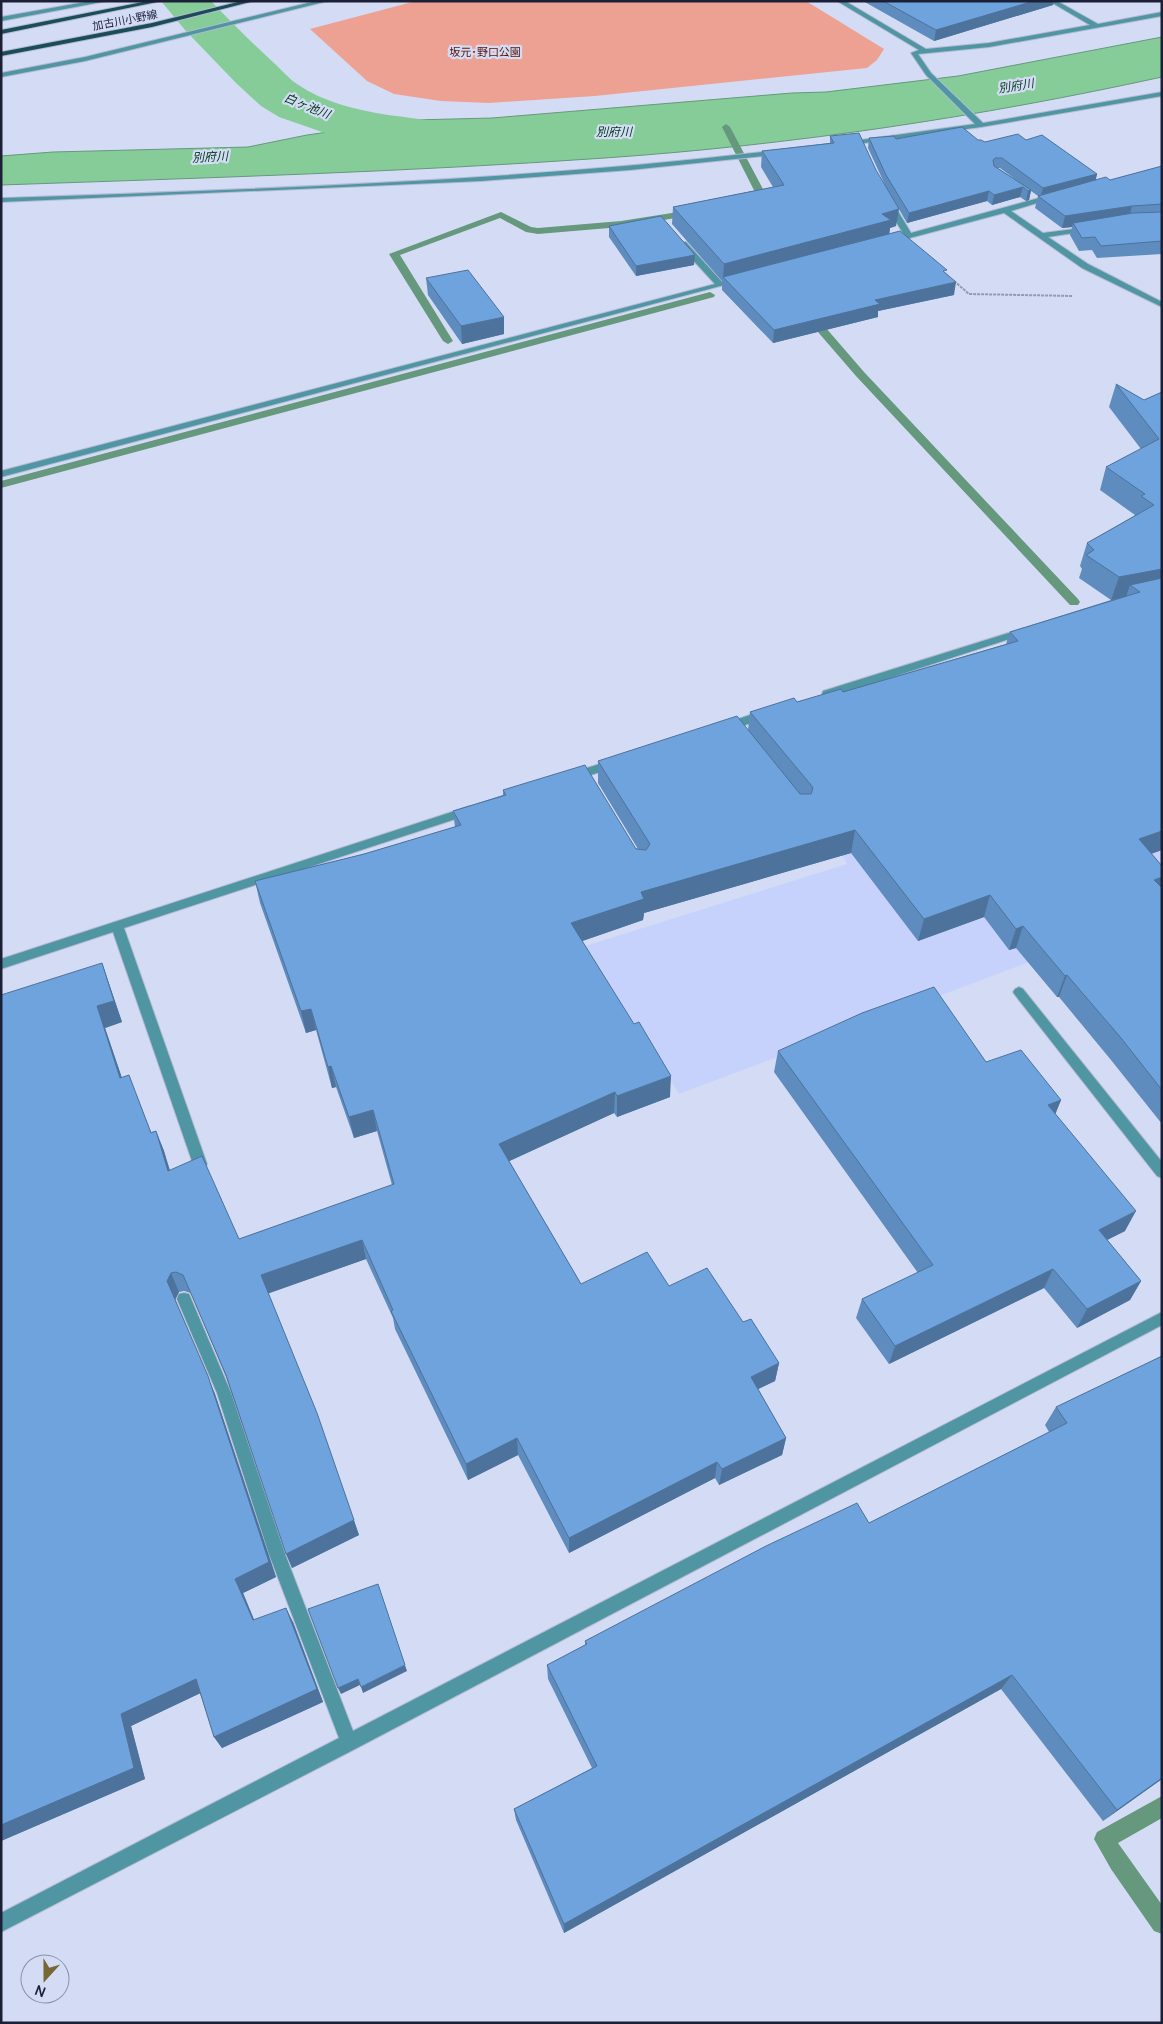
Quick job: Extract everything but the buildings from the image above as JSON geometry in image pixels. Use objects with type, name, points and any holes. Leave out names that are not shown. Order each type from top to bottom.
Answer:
[{"type":"main road","name":"加古川小野線","points":[[1,32],[159,1]]},
{"type":"main road","name":"加古川小野線","points":[[1,54],[152,25],[251,1]]},
{"type":"street","points":[[1,19],[104,1]]},
{"type":"street","points":[[1,75],[84,59],[325,1]]},
{"type":"street","points":[[840,1],[925,51]]},
{"type":"street","points":[[1052,1],[1098,26]]},
{"type":"street","points":[[981,125],[928,74],[914,53],[989,45],[1162,14]]},
{"type":"street","points":[[840,145],[981,125],[1162,94]]},
{"type":"street","points":[[859,143],[863,151]]},
{"type":"street","points":[[1,200],[142,196],[454,180],[607,170],[784,152]]},
{"type":"street","points":[[884,194],[909,236]]},
{"type":"street","points":[[883,242],[1005,210],[1034,198],[1066,194]]},
{"type":"street","points":[[1005,210],[1085,266],[1162,305]]},
{"type":"street","points":[[1044,236],[1091,228]]},
{"type":"street","points":[[677,237],[720,285]]},
{"type":"street","points":[[1,474],[747,278]]},
{"type":"street","points":[[816,698],[1040,626]]},
{"type":"street","points":[[713,731],[735,729],[778,710]]},
{"type":"street","points":[[565,779],[586,777],[630,758]]},
{"type":"street","points":[[1,964],[481,807]]},
{"type":"street","points":[[117,927],[200,1164]]},
{"type":"street","points":[[1019,992],[1162,1172]]},
{"type":"street","points":[[184,1299],[224,1393],[277,1554],[348,1742]]},
{"type":"street","points":[[1,1923],[1162,1318]]},
{"type":"path","points":[[954,282],[969,294],[1077,296]]},
{"type":"shaded area","points":[[1068,750],[1162,852],[1162,912],[679,1094],[585,946],[847,864],[826,828]]},
{"type":"green space","name":"坂元･野口公園","points":[[416,1],[806,1],[884,49],[877,60],[867,68],[595,96],[489,103],[441,101],[394,94],[367,81],[310,29]]},
{"type":"water","name":"別府川","points":[[1162,37],[1162,77],[955,117],[815,137],[675,152],[530,163],[303,174],[1,185],[1,156],[53,152],[248,147],[307,135],[412,120],[492,118],[792,93],[826,92],[958,76]]},
{"type":"waterway","name":"白ヶ池川","points":[[185,1],[269,86],[279,95],[298,106],[320,114],[370,127],[466,141]]},
{"type":"waterway","points":[[726,127],[767,206]]},
{"type":"waterway","points":[[448,341],[394,254],[501,215],[529,230],[538,231],[621,224],[691,213]]},
{"type":"waterway","points":[[1,485],[710,295]]},
{"type":"waterway","points":[[809,315],[860,374],[1074,602]]},
{"type":"waterway","points":[[1162,1806],[1104,1839],[1118,1862],[1162,1923]]}]
